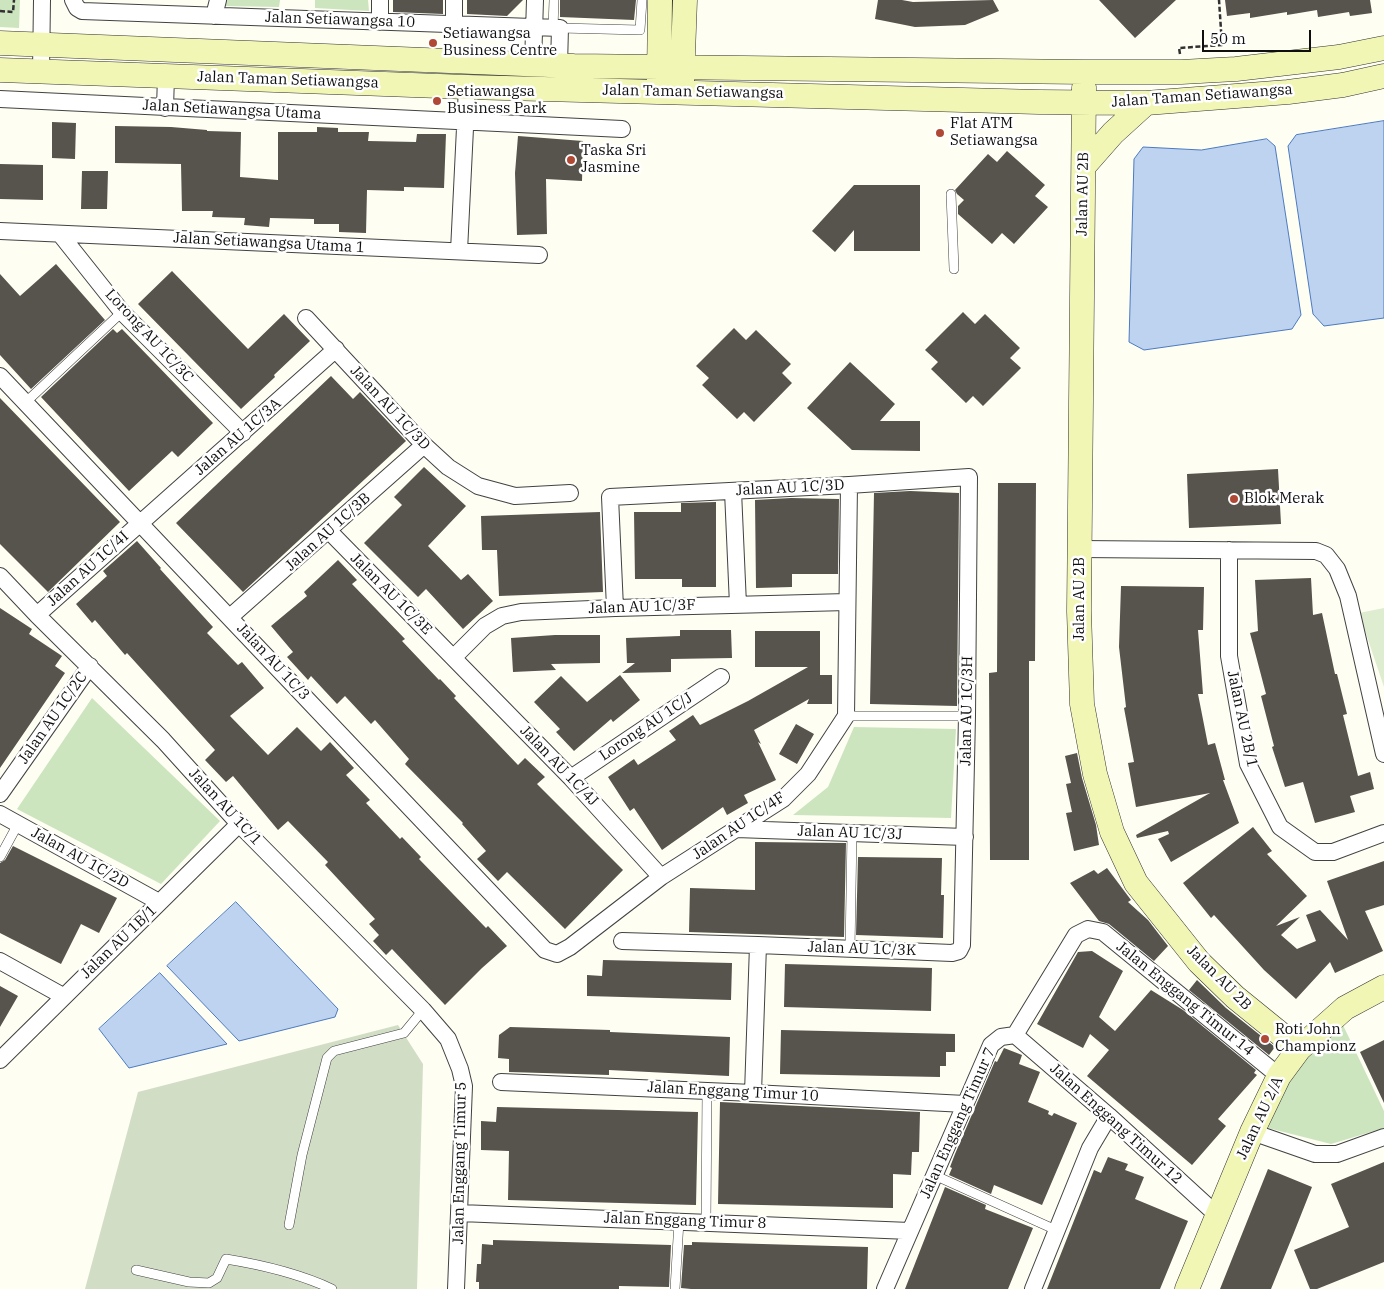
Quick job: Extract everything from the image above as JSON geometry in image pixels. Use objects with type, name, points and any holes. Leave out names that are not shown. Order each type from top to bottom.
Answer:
[{"type":"main road","points":[[660,0],[659,67],[670,91]]},
{"type":"main road","points":[[670,91],[682,67],[685,0]]},
{"type":"main road","name":"Jalan Taman Setiawangsa","points":[[0,43],[559,65],[1084,72],[1181,72],[1236,69],[1339,57],[1384,48]]},
{"type":"main road","name":"Jalan Taman Setiawangsa","points":[[0,70],[467,86],[1039,102],[1146,103],[1288,92],[1342,85],[1384,76]]},
{"type":"main road","name":"Jalan AU 2B","points":[[1084,72],[1079,611],[1082,704],[1095,774],[1112,832],[1136,883],[1199,962],[1235,997],[1299,1050]]},
{"type":"main road","points":[[1039,102],[1058,113],[1068,124],[1084,166],[1113,133],[1146,103]]},
{"type":"main road","name":"Jalan AU 2/A","points":[[1187,1289],[1252,1132],[1278,1076],[1299,1050],[1345,1008],[1384,987]]},
{"type":"street","points":[[41,72],[42,0]]},
{"type":"street","points":[[380,0],[380,22]]},
{"type":"street","points":[[454,0],[454,24]]},
{"type":"street","points":[[533,64],[535,0]]},
{"type":"street","name":"Jalan Setiawangsa 10","points":[[78,6],[216,8],[380,22],[557,28]]},
{"type":"street","points":[[557,28],[559,65]]},
{"type":"street","points":[[165,108],[166,76]]},
{"type":"street","points":[[459,251],[467,86]]},
{"type":"street","name":"Jalan Setiawangsa Utama","points":[[0,99],[622,129]]},
{"type":"street","name":"Jalan Setiawangsa Utama 1","points":[[0,231],[539,255]]},
{"type":"street","name":"Lorong AU 1C/3C","points":[[60,234],[122,312],[243,433]]},
{"type":"street","name":"Jalan AU 1C/3D","points":[[306,318],[424,445],[448,467],[478,486],[515,496],[570,493]]},
{"type":"street","name":"Jalan AU 1C/3A","points":[[139,523],[336,349]]},
{"type":"street","name":"Jalan AU 1C/3","points":[[0,376],[545,950]]},
{"type":"street","name":"Jalan AU 1C/3B","points":[[230,617],[329,532],[424,445]]},
{"type":"street","name":"Jalan AU 1C/3D","points":[[615,608],[610,497],[969,477]]},
{"type":"street","name":"Jalan AU 1C/3H","points":[[962,945],[967,716],[969,477]]},
{"type":"street","points":[[846,716],[849,485]]},
{"type":"street","points":[[733,491],[738,604]]},
{"type":"street","name":"Jalan AU 1C/4I","points":[[37,615],[139,523]]},
{"type":"street","name":"Jalan AU 1C/3E","points":[[329,532],[454,657]]},
{"type":"street","points":[[1080,549],[1316,551],[1326,555],[1338,569],[1348,596],[1384,754]]},
{"type":"street","name":"Jalan AU 2B/1","points":[[1229,550],[1230,656],[1248,764],[1280,827],[1315,852],[1333,852],[1384,833]]},
{"type":"street","name":"Jalan AU 1C/1","points":[[0,576],[163,740],[239,824],[423,1010],[448,1039]]},
{"type":"street","name":"Jalan AU 1C/3F","points":[[454,657],[485,626],[502,616],[521,612],[847,602]]},
{"type":"street","name":"Jalan AU 1C/4J","points":[[454,657],[571,778],[661,877]]},
{"type":"street","name":"Jalan AU 1C/2C","points":[[0,794],[90,666]]},
{"type":"street","name":"Lorong AU 1C/J","points":[[571,778],[721,677]]},
{"type":"street","name":"Jalan AU 1C/4F","points":[[545,950],[557,954],[570,947],[661,877],[783,799],[808,774],[846,716]]},
{"type":"street","name":"Jalan AU 1C/2D","points":[[0,814],[159,902]]},
{"type":"street","name":"Jalan AU 1B/1","points":[[0,1060],[239,824]]},
{"type":"street","name":"Jalan AU 1C/3J","points":[[736,829],[964,837]]},
{"type":"street","name":"Jalan Enggang Timur 14","points":[[1014,1035],[1076,935],[1088,929],[1103,932],[1278,1076]]},
{"type":"street","name":"Jalan AU 1C/3K","points":[[622,941],[952,953],[960,951],[962,945]]},
{"type":"street","points":[[752,1093],[758,945]]},
{"type":"street","points":[[0,961],[63,996]]},
{"type":"street","name":"Jalan Enggang Timur 7","points":[[885,1289],[991,1045],[1001,1037],[1014,1035]]},
{"type":"street","name":"Jalan Enggang Timur 12","points":[[1014,1035],[1217,1214]]},
{"type":"street","name":"Jalan Enggang Timur 5","points":[[448,1039],[460,1069],[464,1086],[456,1289]]},
{"type":"street","name":"Jalan Enggang Timur 10","points":[[501,1082],[965,1104]]},
{"type":"street","points":[[1033,1289],[1090,1148],[1108,1116]]},
{"type":"street","points":[[1252,1132],[1314,1154],[1337,1154],[1384,1137]]},
{"type":"street","name":"Jalan Enggang Timur 8","points":[[460,1213],[910,1231]]},
{"type":"lane","points":[[554,0],[557,28],[640,30],[642,0]]},
{"type":"lane","points":[[951,194],[954,269]]},
{"type":"lane","points":[[26,402],[122,312]]},
{"type":"lane","points":[[846,716],[967,716]]},
{"type":"lane","points":[[0,857],[18,824]]},
{"type":"lane","points":[[850,950],[852,832]]},
{"type":"lane","points":[[289,1225],[302,1155],[327,1058],[334,1051],[404,1033],[423,1010]]},
{"type":"lane","points":[[706,1222],[707,1091]]},
{"type":"lane","points":[[934,1175],[1056,1230]]},
{"type":"lane","points":[[675,1289],[679,1221]]},
{"type":"lane","points":[[136,1270],[189,1282],[209,1283],[217,1278],[226,1259],[268,1266],[317,1282],[332,1289]]},
{"type":"path","points":[[0,11],[13,12],[14,0]]},
{"type":"path","points":[[1179,48],[1222,45],[1219,0]]},
{"type":"green space","points":[[0,0],[20,0],[19,28],[0,27]]},
{"type":"green space","points":[[226,0],[280,0],[279,7],[225,6]]},
{"type":"green space","points":[[315,0],[368,0],[369,11],[315,8]]},
{"type":"green space","points":[[1384,608],[1384,687],[1359,613]]},
{"type":"green space","points":[[92,698],[220,821],[161,884],[17,809]]},
{"type":"green space","points":[[854,727],[956,729],[951,818],[793,815],[828,787]]},
{"type":"green space","points":[[1342,1023],[1384,1111],[1384,1128],[1331,1144],[1268,1128],[1292,1067]]},
{"type":"green space","points":[[398,1025],[423,1064],[417,1289],[85,1289],[138,1092]]},
{"type":"water","points":[[1384,121],[1384,318],[1324,326],[1313,314],[1288,146],[1296,135]]},
{"type":"water","points":[[1267,139],[1275,146],[1301,315],[1292,329],[1144,350],[1129,342],[1134,159],[1143,147],[1201,150]]},
{"type":"water","points":[[236,902],[338,1009],[335,1017],[239,1041],[167,966]]},
{"type":"water","points":[[160,973],[227,1044],[129,1068],[99,1029]]},
{"type":"building","points":[[393,0],[443,0],[443,14],[393,12]]},
{"type":"building","points":[[467,0],[523,0],[507,16],[467,14]]},
{"type":"building","points":[[560,0],[636,0],[634,20],[560,17]]},
{"type":"building","points":[[878,0],[913,2],[993,0],[999,11],[965,25],[915,27],[875,19]]},
{"type":"building","points":[[1099,0],[1176,0],[1135,38]]},
{"type":"building","points":[[1225,0],[1370,0],[1372,13],[1350,16],[1349,12],[1318,17],[1317,10],[1287,15],[1287,12],[1250,18],[1250,13],[1227,16]]},
{"type":"building","points":[[52,122],[76,123],[75,159],[52,158]]},
{"type":"building","points":[[115,126],[171,127],[241,132],[240,177],[278,180],[278,132],[317,132],[317,127],[338,128],[338,132],[369,132],[368,141],[416,142],[417,134],[446,134],[444,188],[404,187],[404,191],[367,190],[366,233],[339,232],[339,224],[314,224],[314,219],[270,218],[269,227],[244,225],[245,218],[212,217],[213,211],[182,211],[181,164],[115,163]]},
{"type":"building","points":[[518,136],[583,141],[582,181],[546,179],[547,234],[517,235],[515,173]]},
{"type":"building","points":[[1007,151],[1045,185],[1035,196],[1048,207],[1014,244],[1002,233],[992,244],[958,214],[958,206],[964,200],[955,190],[988,154],[997,162]]},
{"type":"building","points":[[0,164],[43,165],[43,200],[0,199]]},
{"type":"building","points":[[82,171],[108,171],[107,209],[81,209]]},
{"type":"building","points":[[854,185],[920,185],[920,251],[854,251],[854,230],[835,252],[812,231]]},
{"type":"building","points":[[56,264],[105,320],[31,389],[0,355],[0,274],[20,296]]},
{"type":"building","points":[[172,271],[248,349],[284,314],[310,341],[241,409],[138,304]]},
{"type":"building","points":[[963,312],[975,324],[985,314],[1020,348],[1010,358],[1021,368],[983,406],[973,396],[966,403],[931,369],[938,362],[925,350]]},
{"type":"building","points":[[734,328],[746,340],[756,330],[791,364],[782,373],[792,383],[754,422],[744,412],[737,419],[702,385],[709,378],[696,366]]},
{"type":"building","points":[[113,329],[117,333],[122,329],[213,423],[178,457],[172,451],[129,491],[41,397]]},
{"type":"building","points":[[850,362],[895,404],[880,421],[920,421],[920,451],[852,450],[807,408]]},
{"type":"building","points":[[331,376],[353,399],[360,392],[406,441],[243,592],[176,523]]},
{"type":"building","points":[[0,398],[120,522],[48,592],[0,544]]},
{"type":"building","points":[[424,467],[466,506],[428,546],[461,580],[468,574],[493,601],[463,629],[426,589],[418,597],[364,543],[402,505],[394,497]]},
{"type":"building","name":"Blok Merak","points":[[1278,469],[1281,524],[1189,528],[1187,474]]},
{"type":"building","points":[[998,483],[1036,483],[1035,661],[1029,661],[1029,860],[990,860],[989,673],[997,672]]},
{"type":"building","points":[[910,491],[959,493],[957,706],[870,704],[874,493]]},
{"type":"building","points":[[791,498],[839,499],[838,574],[792,574],[792,587],[756,588],[755,500]]},
{"type":"building","points":[[716,502],[716,587],[682,587],[682,579],[635,579],[634,512],[681,512],[681,503]]},
{"type":"building","points":[[600,512],[603,592],[499,596],[497,550],[482,550],[481,516]]},
{"type":"building","points":[[137,541],[213,627],[207,633],[238,665],[242,662],[264,688],[230,716],[268,755],[297,727],[321,751],[330,742],[354,768],[346,775],[370,800],[366,803],[400,839],[402,837],[421,857],[419,859],[486,928],[488,926],[507,946],[445,1005],[392,949],[386,955],[373,941],[379,935],[369,924],[375,919],[325,865],[328,862],[288,821],[278,830],[233,776],[226,782],[205,760],[215,750],[127,653],[125,655],[95,620],[92,623],[76,604],[107,576],[103,571]]},
{"type":"building","points":[[338,560],[357,580],[352,584],[405,639],[402,641],[456,696],[454,698],[518,765],[525,758],[545,777],[537,784],[623,870],[565,929],[507,872],[498,881],[477,859],[486,851],[463,823],[405,764],[409,759],[375,720],[371,724],[345,696],[337,704],[311,676],[308,680],[287,657],[293,652],[271,626],[307,596],[304,592]]},
{"type":"building","points":[[1311,578],[1313,615],[1322,613],[1335,674],[1337,674],[1347,714],[1343,715],[1358,776],[1370,772],[1374,789],[1350,796],[1355,812],[1315,823],[1303,782],[1285,787],[1272,747],[1274,746],[1261,696],[1266,694],[1250,633],[1258,631],[1255,580]]},
{"type":"building","points":[[1121,586],[1204,587],[1203,630],[1198,630],[1203,694],[1198,694],[1208,745],[1215,743],[1225,780],[1223,780],[1239,823],[1171,862],[1158,839],[1169,834],[1168,831],[1137,838],[1136,835],[1210,793],[1136,807],[1128,763],[1134,762],[1124,708],[1126,707],[1119,647]]},
{"type":"building","points":[[0,608],[32,629],[29,634],[62,656],[55,666],[65,673],[0,768]]},
{"type":"building","points":[[680,630],[731,630],[732,658],[671,659],[671,672],[622,673],[635,663],[627,663],[626,638],[680,636]]},
{"type":"building","points":[[755,631],[820,631],[820,675],[832,675],[832,704],[807,704],[809,699],[754,730],[776,780],[744,795],[748,803],[727,815],[723,807],[662,850],[634,808],[630,811],[608,777],[634,759],[638,765],[676,740],[669,731],[693,715],[700,725],[748,701],[808,667],[755,667]]},
{"type":"building","points":[[555,635],[600,635],[600,663],[551,664],[556,670],[513,672],[511,638]]},
{"type":"building","points":[[620,675],[640,700],[613,722],[611,719],[574,751],[556,732],[560,729],[534,702],[561,676],[587,702]]},
{"type":"building","points":[[796,724],[814,734],[797,764],[779,754]]},
{"type":"building","points":[[1077,753],[1082,778],[1096,825],[1099,845],[1074,851],[1066,813],[1072,812],[1066,784],[1071,783],[1065,756]]},
{"type":"building","points":[[1253,827],[1272,851],[1267,854],[1307,896],[1276,926],[1300,917],[1281,935],[1297,949],[1316,941],[1306,915],[1320,910],[1348,940],[1327,881],[1384,861],[1384,905],[1365,911],[1383,951],[1335,973],[1330,962],[1296,999],[1264,970],[1214,915],[1211,918],[1183,883]]},
{"type":"building","points":[[755,842],[846,843],[844,937],[689,932],[690,888],[755,890]]},
{"type":"building","points":[[13,846],[117,898],[99,933],[81,924],[61,964],[0,933],[0,863],[5,860]]},
{"type":"building","points":[[858,857],[942,858],[941,895],[944,895],[943,938],[856,935]]},
{"type":"building","points":[[1107,868],[1131,900],[1128,902],[1148,920],[1168,946],[1154,961],[1109,924],[1099,921],[1070,883],[1094,870],[1098,874]]},
{"type":"building","points":[[1092,951],[1123,971],[1099,1017],[1115,1031],[1151,990],[1183,1010],[1256,1070],[1254,1073],[1257,1075],[1218,1119],[1226,1126],[1192,1165],[1087,1076],[1109,1050],[1090,1034],[1083,1048],[1037,1024],[1078,952]]},
{"type":"building","points":[[603,960],[732,963],[731,1000],[587,996],[587,975],[602,976]]},
{"type":"building","points":[[785,964],[932,968],[931,1011],[784,1007]]},
{"type":"building","points":[[1197,980],[1226,1008],[1275,1047],[1269,1055],[1189,990]]},
{"type":"building","points":[[0,986],[18,996],[0,1027]]},
{"type":"building","points":[[510,1027],[610,1030],[610,1032],[730,1037],[729,1076],[609,1070],[609,1075],[509,1072],[509,1059],[498,1058],[499,1035]]},
{"type":"building","points":[[781,1030],[955,1034],[955,1052],[946,1052],[946,1066],[940,1066],[940,1077],[780,1074]]},
{"type":"building","points":[[1384,1040],[1384,1103],[1360,1052]]},
{"type":"building","points":[[1004,1048],[1022,1055],[1019,1064],[1040,1072],[1028,1102],[1049,1111],[1048,1114],[1052,1116],[1054,1113],[1077,1123],[1042,1205],[994,1185],[991,1194],[949,1175],[955,1154],[995,1061],[997,1062]]},
{"type":"building","points":[[720,1102],[920,1112],[919,1152],[912,1152],[911,1175],[893,1174],[893,1208],[718,1204]]},
{"type":"building","points":[[497,1107],[698,1112],[696,1205],[508,1200],[509,1151],[481,1150],[481,1121],[496,1122]]},
{"type":"building","points":[[1108,1157],[1128,1164],[1125,1170],[1144,1177],[1135,1199],[1188,1221],[1160,1289],[1047,1289],[1094,1170],[1101,1173]]},
{"type":"building","points":[[1384,1162],[1384,1262],[1317,1289],[1310,1289],[1294,1250],[1349,1227],[1331,1184]]},
{"type":"building","points":[[1268,1169],[1312,1187],[1293,1235],[1271,1289],[1220,1289]]},
{"type":"building","points":[[945,1187],[986,1205],[985,1209],[1033,1228],[1008,1289],[905,1289]]},
{"type":"building","points":[[493,1240],[671,1245],[669,1287],[619,1286],[619,1289],[479,1289],[479,1282],[476,1282],[477,1264],[481,1264],[482,1244],[493,1245]]},
{"type":"building","points":[[692,1242],[868,1247],[867,1289],[681,1288],[684,1245],[692,1245]]},
{"type":"place","name":"Setiawangsa Business Centre","points":[[433,43]]},
{"type":"place","name":"Setiawangsa Business Park","points":[[437,101]]},
{"type":"place","name":"Flat ATM Setiawangsa","points":[[940,133]]},
{"type":"place","name":"Taska Sri Jasmine","points":[[571,160]]},
{"type":"place","name":"Blok Merak","points":[[1234,499]]},
{"type":"place","name":"Roti John Championz","points":[[1265,1039]]}]
